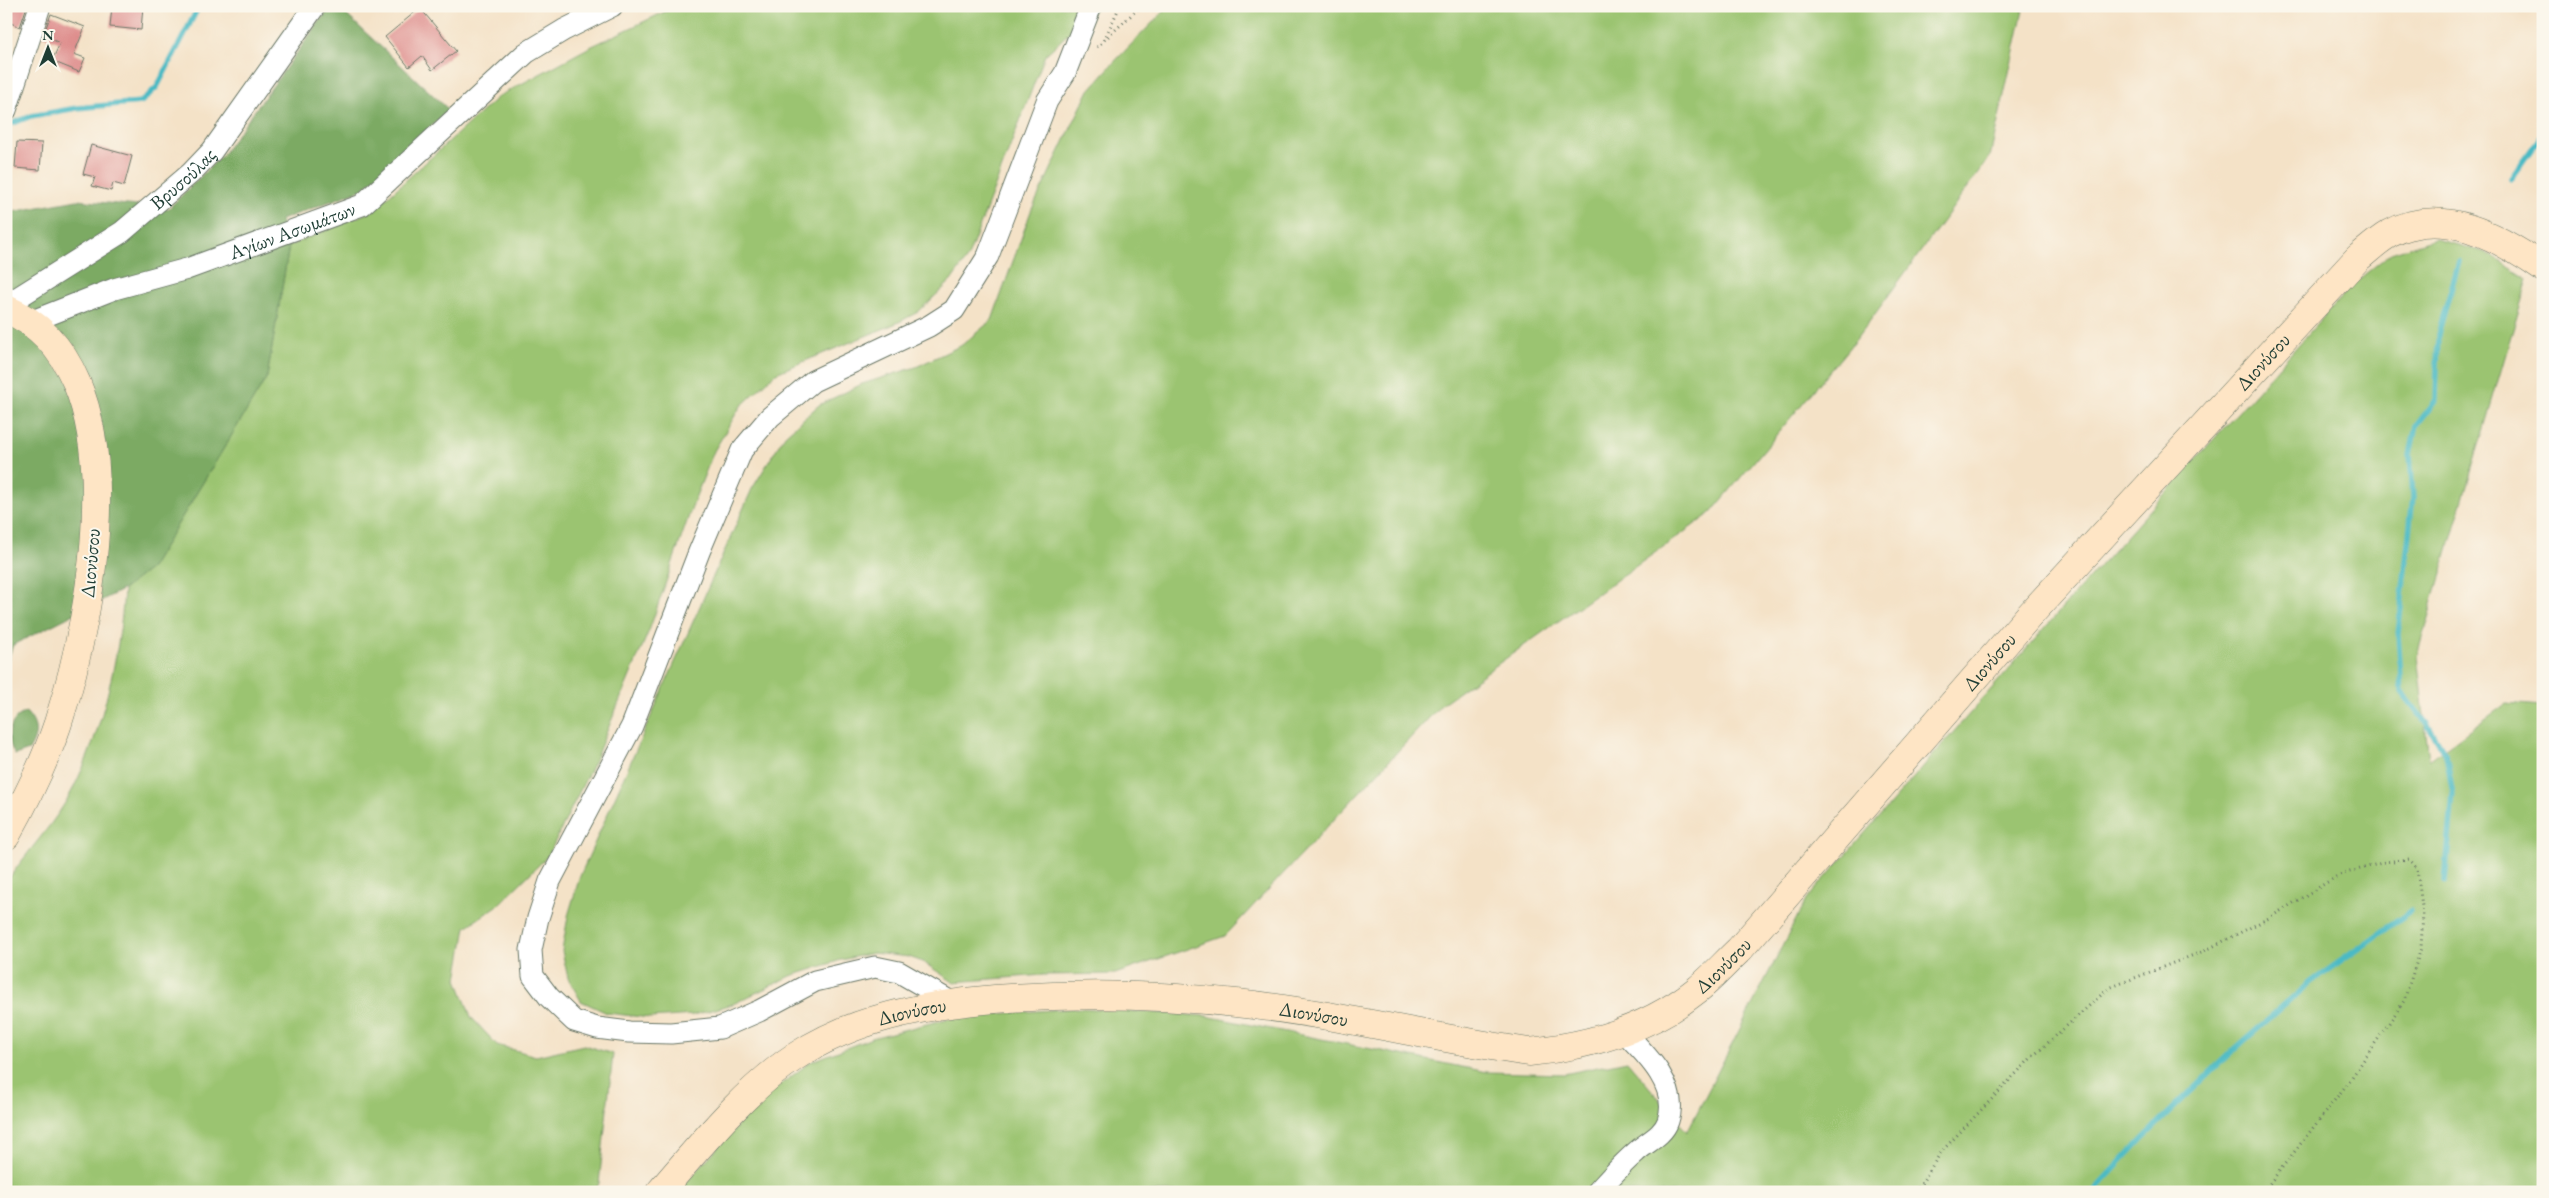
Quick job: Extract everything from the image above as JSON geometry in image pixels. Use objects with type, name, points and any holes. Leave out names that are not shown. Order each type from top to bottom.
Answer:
[{"type":"main road","name":"Διονύσου","points":[[660,1192],[750,1093],[793,1058],[837,1032],[858,1024],[953,1003],[1059,995],[1236,1002],[1330,1016],[1529,1052],[1563,1048],[1624,1032],[1655,1017],[1696,990],[1739,950],[2028,616],[2368,249],[2390,234],[2407,228],[2446,223],[2467,227],[2488,235],[2543,268]]},
{"type":"main road","name":"Διονύσου","points":[[6,309],[42,331],[60,352],[70,369],[87,410],[96,470],[94,548],[88,600],[78,650],[58,724],[42,765],[6,836]]},
{"type":"street","points":[[7,109],[40,6]]},
{"type":"street","name":"Βρυσούλας","points":[[6,305],[122,232],[191,173],[212,151],[315,6]]},
{"type":"street","name":"Αγίων Ασωμάτων","points":[[30,322],[114,289],[187,270],[326,220],[362,205],[526,53],[564,30],[612,6]]},
{"type":"street","points":[[953,1003],[899,972],[875,967],[814,981],[759,1011],[720,1028],[671,1034],[597,1028],[574,1021],[549,997],[533,976],[531,950],[538,918],[550,881],[632,726],[699,552],[742,450],[770,416],[813,381],[929,326],[954,310],[988,256],[1047,101],[1065,73],[1091,6]]},
{"type":"street","points":[[1597,1192],[1635,1152],[1658,1135],[1668,1122],[1671,1103],[1662,1078],[1648,1056],[1624,1032]]},
{"type":"path","points":[[1103,42],[1120,6]]},
{"type":"path","points":[[1096,48],[1140,6]]},
{"type":"path","points":[[1916,1192],[1941,1152],[2031,1058],[2109,988],[2212,946],[2269,918],[2339,875],[2385,862],[2409,859],[2418,868],[2423,914],[2421,948],[2404,1001],[2348,1083],[2263,1192]]},
{"type":"green space","points":[[331,6],[337,6],[449,110],[363,189],[281,220],[289,246],[267,377],[151,568],[124,589],[13,645],[6,665],[6,213],[77,200],[168,209],[223,154]]},
{"type":"green space","points":[[677,6],[1099,6],[1045,55],[968,257],[951,281],[918,312],[897,323],[776,373],[740,407],[714,451],[694,501],[650,628],[594,762],[548,856],[497,906],[466,927],[457,979],[471,1017],[497,1045],[536,1056],[584,1045],[613,1054],[599,1183],[595,1192],[6,1192],[6,883],[65,803],[88,755],[98,728],[113,671],[124,589],[151,568],[267,377],[289,246],[372,211],[499,96],[590,47]]},
{"type":"green space","points":[[1169,6],[2024,6],[1990,157],[1858,337],[1711,513],[1443,703],[1225,936],[1115,974],[1043,975],[953,982],[923,962],[909,957],[873,953],[841,960],[791,976],[733,1004],[694,1015],[650,1018],[607,1013],[581,1001],[568,978],[562,951],[568,916],[580,876],[752,489],[785,435],[819,405],[862,384],[916,367],[962,345],[992,320],[1031,211],[1089,90]]},
{"type":"green space","points":[[2435,239],[2485,252],[2528,279],[2417,655],[2429,760],[2507,703],[2543,706],[2543,1192],[677,1192],[761,1100],[810,1062],[872,1038],[954,1017],[1079,1008],[1206,1016],[1487,1072],[1564,1074],[1627,1061],[1687,1132],[1806,900],[2073,596],[2353,284],[2391,253]]},
{"type":"green space","points":[[26,712],[35,726],[34,740],[29,750],[15,755],[10,743],[10,730],[15,719]]},
{"type":"building","points":[[6,6],[27,6],[20,27],[6,21]]},
{"type":"building","points":[[112,6],[143,6],[141,30],[110,27]]},
{"type":"building","points":[[420,8],[456,51],[432,70],[422,56],[409,67],[385,37]]},
{"type":"building","points":[[51,14],[85,27],[74,54],[85,58],[79,72],[52,61],[60,43],[43,36]]},
{"type":"building","points":[[17,142],[42,143],[40,170],[15,168]]},
{"type":"building","points":[[91,145],[132,156],[124,186],[113,183],[111,191],[92,186],[95,177],[83,174]]},
{"type":"waterway","points":[[6,126],[31,116],[77,108],[141,102],[157,87],[199,6]]},
{"type":"waterway","points":[[2511,178],[2543,133]]},
{"type":"waterway","points":[[2445,882],[2453,794],[2446,755],[2427,724],[2402,692],[2398,634],[2413,497],[2410,455],[2416,426],[2436,400],[2438,334],[2459,262]]},
{"type":"waterway","points":[[2093,1192],[2143,1138],[2228,1055],[2311,982],[2411,911]]}]
